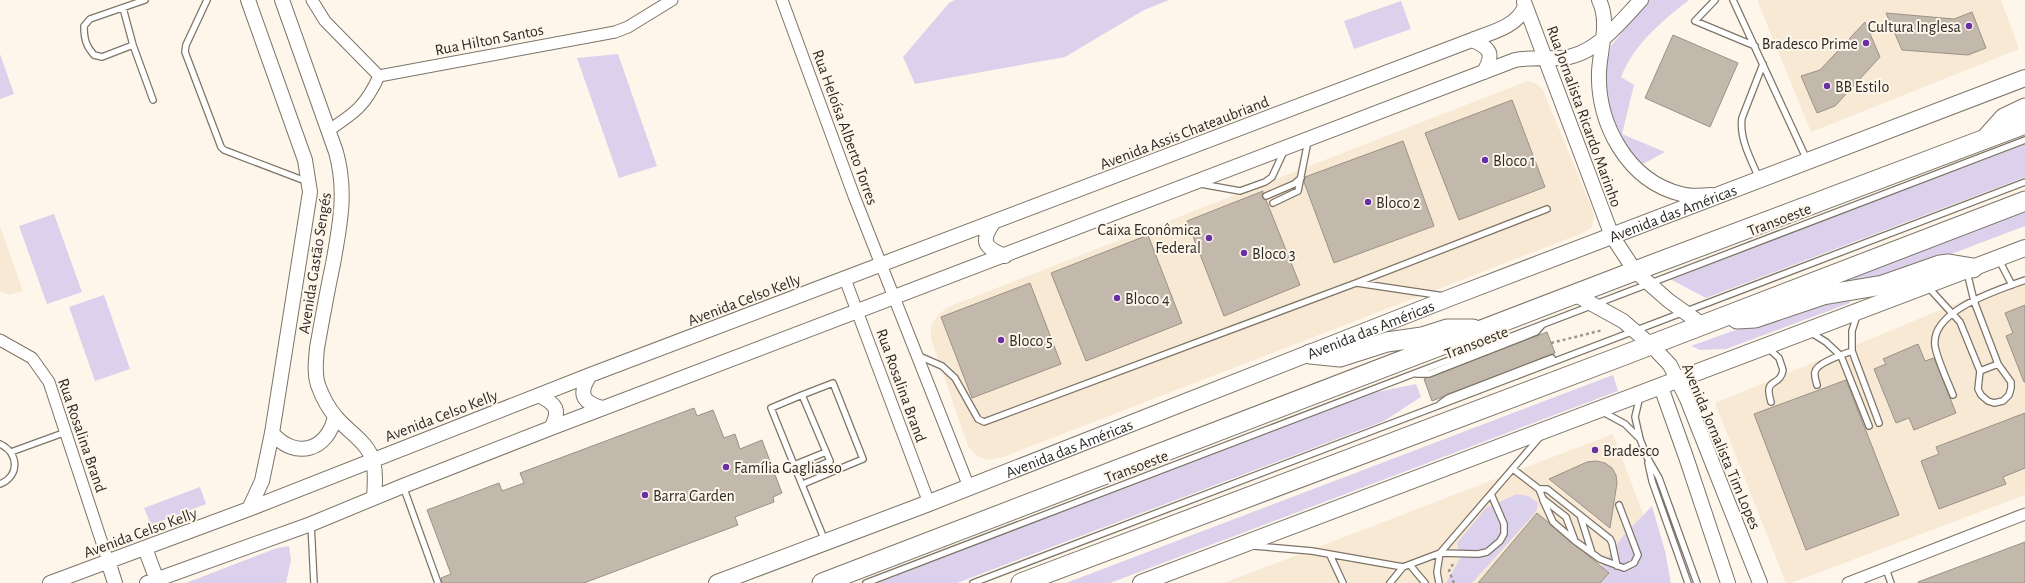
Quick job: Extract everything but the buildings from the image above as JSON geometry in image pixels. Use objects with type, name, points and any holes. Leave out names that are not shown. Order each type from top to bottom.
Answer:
[{"type":"highway","points":[[1986,139],[2004,118],[2025,108]]},
{"type":"highway","points":[[822,583],[1482,330],[1576,295],[1641,278],[2025,124]]},
{"type":"highway","points":[[1021,583],[1651,345],[2025,201]]},
{"type":"highway","points":[[1711,321],[1756,318],[1823,295],[1883,285],[1940,265],[1949,264],[1970,269]]},
{"type":"highway","points":[[1310,354],[1340,357],[1388,342],[1422,337],[1447,329],[1482,330]]},
{"type":"main road","name":"Avenida das Américas","points":[[717,583],[929,503],[1452,297],[1716,195],[2025,78]]},
{"type":"main road","points":[[1151,581],[2025,248]]},
{"type":"street","name":"Avenida Gastão Sengés","points":[[248,0],[305,160],[310,183],[310,192],[272,434],[262,481],[249,509]]},
{"type":"street","name":"Avenida Gastão Sengés","points":[[282,0],[329,130],[342,172],[343,193],[341,216],[317,348],[316,368],[320,389],[335,416],[368,451],[373,460]]},
{"type":"street","points":[[312,0],[325,21],[379,76],[371,94],[359,109],[329,130]]},
{"type":"street","name":"Rua Hilton Santos","points":[[379,76],[615,32],[628,27],[672,0]]},
{"type":"street","name":"Rua Heloísa Alberto Torres","points":[[782,0],[854,196],[882,265]]},
{"type":"street","name":"Rua Jornalista Ricardo Marinho","points":[[1599,0],[1604,17],[1599,73],[1601,103],[1610,132],[1619,149],[1640,172],[1672,191],[1691,196],[1716,195]]},
{"type":"street","points":[[145,548],[154,582],[311,524],[374,497],[602,408],[1005,256],[1514,60],[1546,57],[1561,58],[1575,55],[1603,39],[1641,0]]},
{"type":"street","name":"Avenida Assis Chateaubriand","points":[[845,279],[1472,40],[1513,23],[1522,15],[1524,3]]},
{"type":"street","name":"Rua Jornalista Ricardo Marinho","points":[[1524,3],[1546,57],[1612,236],[1641,278],[1685,312],[1711,321]]},
{"type":"street","points":[[1472,40],[1484,45],[1489,51],[1490,61],[1484,72]]},
{"type":"street","points":[[993,223],[986,233],[986,243],[991,250],[1005,256]]},
{"type":"street","name":"Rua Rosalina Brand","points":[[882,265],[896,297],[969,487]]},
{"type":"street","name":"Rua Rosalina Brand","points":[[845,279],[929,503]]},
{"type":"street","name":"Avenida Celso Kelly","points":[[50,583],[249,509],[590,375],[845,279]]},
{"type":"street","name":"Avenida Jornalista Tim Lopes","points":[[1576,295],[1623,321],[1665,358],[1678,380],[1760,583]]},
{"type":"street","name":"Rua Rosalina Brand","points":[[0,340],[32,358],[40,368],[55,394],[108,561]]},
{"type":"street","points":[[590,375],[583,387],[584,398],[590,405],[602,408]]},
{"type":"street","name":"Avenida Jornalista Tim Lopes","points":[[1660,387],[1686,456],[1728,583]]},
{"type":"street","points":[[539,395],[550,401],[556,408],[556,419],[551,428]]},
{"type":"street","points":[[272,434],[286,446],[297,449],[308,448],[318,444],[327,437],[333,427],[335,416]]},
{"type":"street","points":[[1686,456],[1690,451],[1705,447]]},
{"type":"street","points":[[373,460],[375,484],[374,497]]},
{"type":"street","points":[[1848,583],[2025,514]]},
{"type":"street","points":[[108,561],[115,583]]},
{"type":"lane","points":[[133,45],[102,57],[94,55],[85,43],[84,26],[90,19],[144,0]]},
{"type":"lane","points":[[207,0],[186,45],[185,52],[221,147],[224,150],[310,183]]},
{"type":"lane","points":[[1715,0],[1695,21],[1755,46]]},
{"type":"lane","points":[[1733,0],[1807,160]]},
{"type":"lane","points":[[123,8],[133,45],[153,100]]},
{"type":"lane","points":[[1759,179],[1747,149],[1741,126],[1742,118],[1763,64]]},
{"type":"lane","points":[[1273,203],[1297,193],[1300,188],[1308,139]]},
{"type":"lane","name":"Transoeste","points":[[866,583],[1415,374],[1429,374],[1536,332],[1543,324],[1594,304],[1641,278],[2025,140]]},
{"type":"lane","points":[[1195,183],[1240,191],[1265,182],[1272,177],[1286,148]]},
{"type":"lane","points":[[1266,196],[1294,184],[1301,178]]},
{"type":"lane","points":[[973,583],[1437,407],[1448,398],[1542,361],[1551,358],[1560,358],[1634,331],[2025,182]]},
{"type":"lane","points":[[919,356],[942,366],[955,378],[978,419],[984,422],[1356,283],[1547,209]]},
{"type":"lane","points":[[1998,258],[2012,285]]},
{"type":"lane","points":[[1927,285],[1951,314],[1960,322],[1980,371],[1978,388],[1981,395],[1988,401],[1994,403],[2003,401],[2009,395],[2011,382],[1998,364],[1974,301],[1970,269]]},
{"type":"lane","points":[[1953,395],[1935,346],[1936,330],[1951,314],[1974,301],[2025,280]]},
{"type":"lane","points":[[1356,283],[1452,297]]},
{"type":"lane","points":[[1857,312],[1852,331],[1852,351],[1879,423]]},
{"type":"lane","points":[[1808,330],[1826,342],[1841,356],[1869,426]]},
{"type":"lane","points":[[1766,347],[1779,358],[1783,370],[1779,378],[1768,387],[1767,391],[1771,402]]},
{"type":"lane","points":[[1817,385],[1814,373],[1820,365],[1852,351]]},
{"type":"lane","points":[[1980,371],[1998,364]]},
{"type":"lane","points":[[803,484],[863,459],[833,383],[771,408],[794,465],[826,452]]},
{"type":"lane","points":[[1641,394],[1635,417],[1640,439],[1647,457],[1659,478],[1697,583]]},
{"type":"lane","points":[[802,395],[830,461],[798,475],[826,541]]},
{"type":"lane","points":[[1599,410],[1618,419],[1640,439]]},
{"type":"lane","points":[[1439,583],[1437,572],[1440,553],[1546,430]]},
{"type":"lane","points":[[11,452],[66,432]]},
{"type":"lane","points":[[0,444],[11,452],[14,458],[14,472],[0,484]]},
{"type":"lane","points":[[1647,457],[1652,480],[1688,583]]},
{"type":"lane","points":[[1513,469],[1539,489],[1553,522],[1592,553],[1624,568],[1634,563],[1638,555],[1620,505]]},
{"type":"lane","points":[[403,486],[438,583]]},
{"type":"lane","points":[[1539,489],[1547,489],[1612,543],[1617,566]]},
{"type":"lane","points":[[1244,545],[1312,551],[1403,567],[1440,553],[1487,552],[1500,541],[1504,534],[1504,524],[1491,494]]},
{"type":"lane","points":[[1543,500],[1566,517],[1575,541]]},
{"type":"lane","points":[[1580,515],[1592,553]]},
{"type":"lane","points":[[311,524],[314,583]]},
{"type":"lane","points":[[1330,555],[1343,583]]},
{"type":"lane","points":[[1410,565],[1425,583]]},
{"type":"lane","points":[[1390,583],[1403,567]]},
{"type":"lane","points":[[1886,569],[1891,583]]},
{"type":"path","points":[[1551,343],[1603,330]]},
{"type":"path","points":[[1453,562],[1449,571],[1454,583]]},
{"type":"shaded area","points":[[955,0],[1169,0],[1144,10],[1065,57],[915,84],[903,57],[949,3]]},
{"type":"shaded area","points":[[1649,0],[1689,0],[1659,25],[1641,44],[1633,54],[1621,77],[1634,85],[1622,134],[1665,152],[1641,165],[1622,145],[1607,102],[1604,74],[1611,46]]},
{"type":"shaded area","points":[[1757,0],[2001,0],[2019,49],[1811,132]]},
{"type":"shaded area","points":[[1401,1],[1411,29],[1354,49],[1344,21]]},
{"type":"shaded area","points":[[0,54],[14,94],[0,99]]},
{"type":"shaded area","points":[[618,54],[657,166],[619,178],[577,58]]},
{"type":"shaded area","points":[[1527,81],[1537,84],[1543,90],[1590,204],[1594,216],[1592,227],[1583,233],[1003,457],[989,460],[977,456],[968,446],[931,339],[931,325],[938,315],[948,307]]},
{"type":"shaded area","points":[[2025,144],[2025,177],[1706,298],[1670,279]]},
{"type":"shaded area","points":[[2025,210],[2025,226],[1893,276],[1851,282],[1854,275]]},
{"type":"shaded area","points":[[54,214],[82,292],[47,304],[19,226]]},
{"type":"shaded area","points":[[0,226],[23,291],[9,295],[0,291]]},
{"type":"shaded area","points":[[2025,275],[2025,495],[1791,583],[1786,583],[1715,403]]},
{"type":"shaded area","points":[[104,295],[130,369],[95,381],[69,307]]},
{"type":"shaded area","points":[[1849,296],[1850,303],[1726,349],[1700,350],[1691,346],[1819,300]]},
{"type":"shaded area","points":[[1613,375],[1618,391],[1110,583],[1066,583]]},
{"type":"shaded area","points":[[1416,384],[1421,397],[1384,421],[957,583],[873,583],[1367,394]]},
{"type":"shaded area","points":[[1613,434],[1669,583],[1224,583]]},
{"type":"shaded area","points":[[200,487],[206,504],[151,525],[144,508]]},
{"type":"shaded area","points":[[1517,494],[1528,496],[1538,503],[1536,512],[1472,583],[1446,583],[1461,557],[1457,543],[1486,508]]},
{"type":"shaded area","points":[[1652,506],[1665,551],[1671,583],[1590,583],[1623,536]]},
{"type":"shaded area","points":[[289,546],[291,560],[286,583],[186,583],[277,548]]},
{"type":"place","name":"Cultura Inglesa","points":[[1969,26]]},
{"type":"place","name":"Bradesco Prime","points":[[1866,43]]},
{"type":"place","name":"BB Estilo","points":[[1827,86]]},
{"type":"place","name":"Bloco 1","points":[[1485,160]]},
{"type":"place","name":"Bloco 2","points":[[1368,202]]},
{"type":"place","name":"Caixa Econômica Federal","points":[[1209,238]]},
{"type":"place","name":"Bloco 3","points":[[1244,253]]},
{"type":"place","name":"Bloco 4","points":[[1117,298]]},
{"type":"place","name":"Bloco 5","points":[[1001,340]]},
{"type":"place","name":"Bradesco","points":[[1595,450]]},
{"type":"place","name":"Família Gagliasso","points":[[726,467]]},
{"type":"place","name":"Barra Garden","points":[[645,495]]}]
